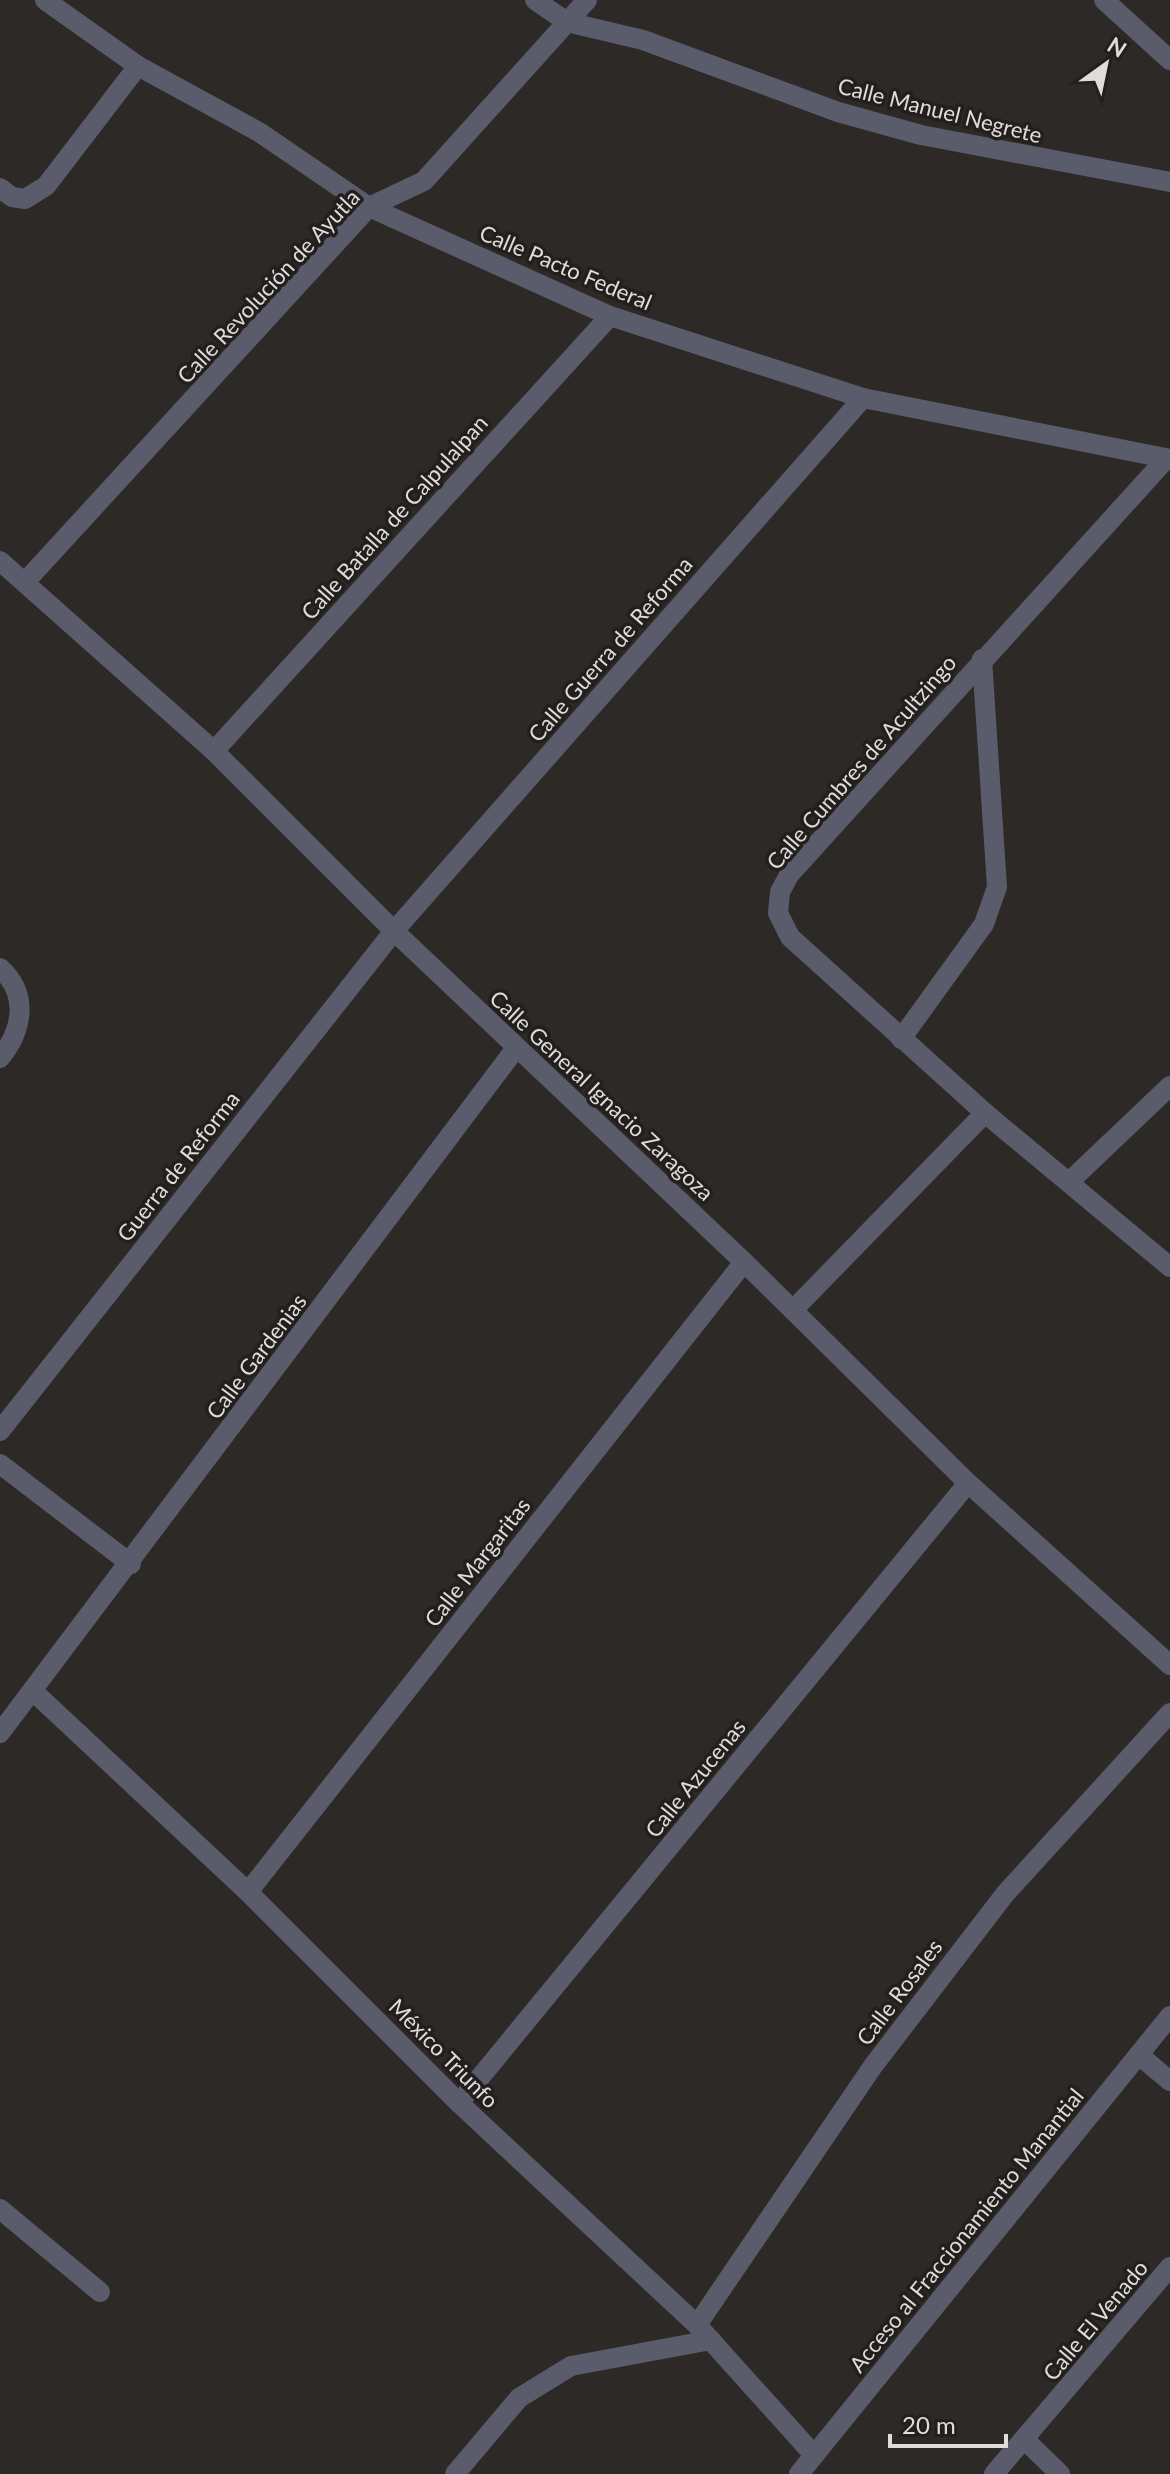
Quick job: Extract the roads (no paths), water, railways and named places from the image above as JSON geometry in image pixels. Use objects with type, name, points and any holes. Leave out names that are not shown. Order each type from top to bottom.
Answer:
[{"type":"street","name":"Calle Pacto Federal","points":[[45,0],[138,66],[259,132],[369,207],[610,316],[863,398],[1168,459]]},
{"type":"street","points":[[535,0],[567,22]]},
{"type":"street","name":"Calle Revolución de Ayutla","points":[[25,582],[369,207],[424,181],[587,0]]},
{"type":"street","points":[[1104,0],[1170,60]]},
{"type":"street","name":"Calle Manuel Negrete","points":[[567,22],[643,40],[838,112],[921,135],[1170,182]]},
{"type":"street","points":[[0,188],[12,197],[25,199],[46,186],[138,66]]},
{"type":"street","name":"Calle Batalla de Calpulalpan","points":[[214,751],[610,316]]},
{"type":"street","name":"Calle Guerra de Reforma","points":[[394,931],[863,398]]},
{"type":"street","name":"Calle Cumbres de Acultzingo","points":[[1168,459],[982,659],[789,875],[780,892],[778,913],[790,937],[901,1039],[1170,1267]]},
{"type":"street","name":"Calle General Ignacio Zaragoza","points":[[0,561],[214,751],[394,931],[744,1262],[968,1483],[1170,1665]]},
{"type":"street","name":"Calle Cumbres de Acultzingo","points":[[901,1039],[984,924],[997,887],[982,659]]},
{"type":"street","name":"Guerra de Reforma","points":[[0,1431],[394,931]]},
{"type":"street","points":[[0,968],[17,989],[21,1008],[18,1028],[0,1058]]},
{"type":"street","name":"Calle Gardenias","points":[[0,1733],[131,1564],[516,1048]]},
{"type":"street","points":[[1069,1182],[1170,1086]]},
{"type":"street","points":[[793,1310],[985,1113]]},
{"type":"street","name":"Calle Margaritas","points":[[248,1892],[744,1262]]},
{"type":"street","points":[[0,1464],[131,1564]]},
{"type":"street","name":"Calle Azucenas","points":[[459,2103],[968,1483]]},
{"type":"street","name":"México Triunfo","points":[[34,1692],[248,1892],[459,2103],[704,2333],[814,2455]]},
{"type":"street","name":"Calle Rosales","points":[[704,2333],[873,2066],[1005,1894],[1170,1713]]},
{"type":"street","name":"Acceso al Fraccionamiento Manantial","points":[[799,2474],[1170,2016]]},
{"type":"street","points":[[1139,2055],[1170,2081]]},
{"type":"street","points":[[0,2209],[100,2292]]},
{"type":"street","name":"Calle El Venado","points":[[994,2474],[1170,2267]]},
{"type":"street","points":[[455,2474],[519,2398],[571,2366],[704,2333]]},
{"type":"street","points":[[1025,2440],[1060,2474]]}]
